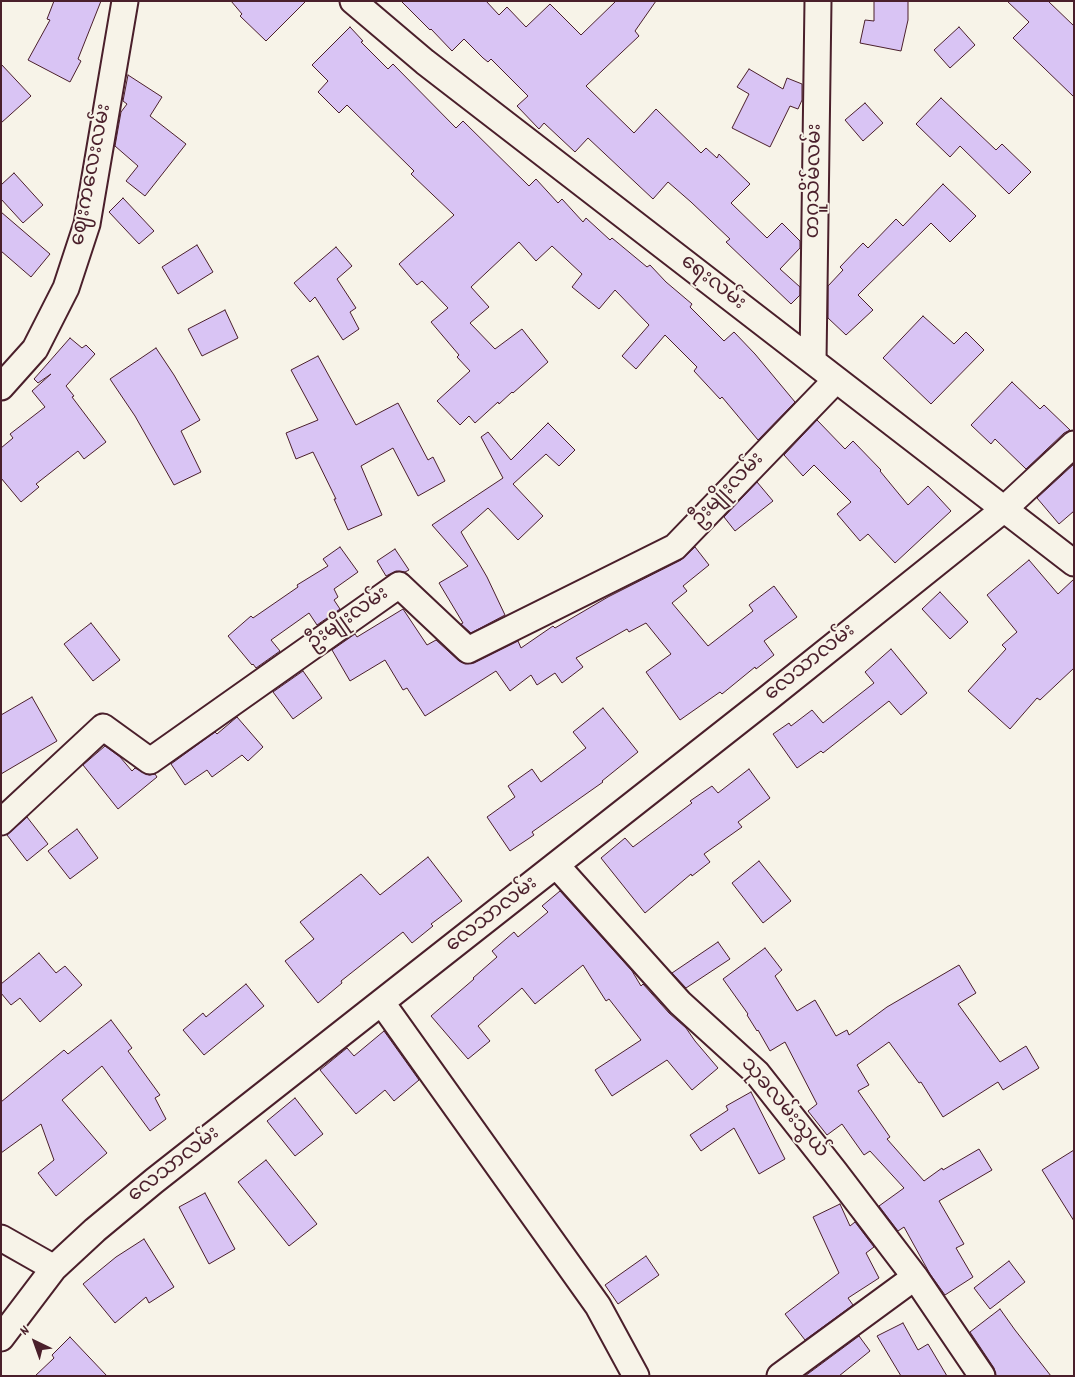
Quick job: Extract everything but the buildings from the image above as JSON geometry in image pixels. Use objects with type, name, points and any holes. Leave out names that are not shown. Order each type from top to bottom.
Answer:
[{"type":"street","name":"ဈေးကလေးလမ်း","points":[[1,387],[35,349],[66,288],[87,224],[125,1]]},
{"type":"street","name":"ရေးလမ်း","points":[[353,1],[425,62],[1074,563]]},
{"type":"street","name":"တဂူသိမ်လမ်း","points":[[813,361],[818,1]]},
{"type":"street","name":"ဦးမျိုးလမ်း","points":[[1,822],[103,727],[150,761],[399,585],[468,650],[675,547],[836,380]]},
{"type":"street","name":"လေသာလမ်း","points":[[1,1338],[54,1268],[154,1181],[557,866],[1003,510],[1074,444]]},
{"type":"street","name":"သုခလမ်းသွယ်","points":[[557,866],[680,1003],[757,1073],[915,1278],[982,1376]]},
{"type":"street","points":[[382,1003],[598,1306],[636,1376]]},
{"type":"street","points":[[1,1238],[54,1268]]},
{"type":"street","points":[[780,1376],[915,1278]]}]
